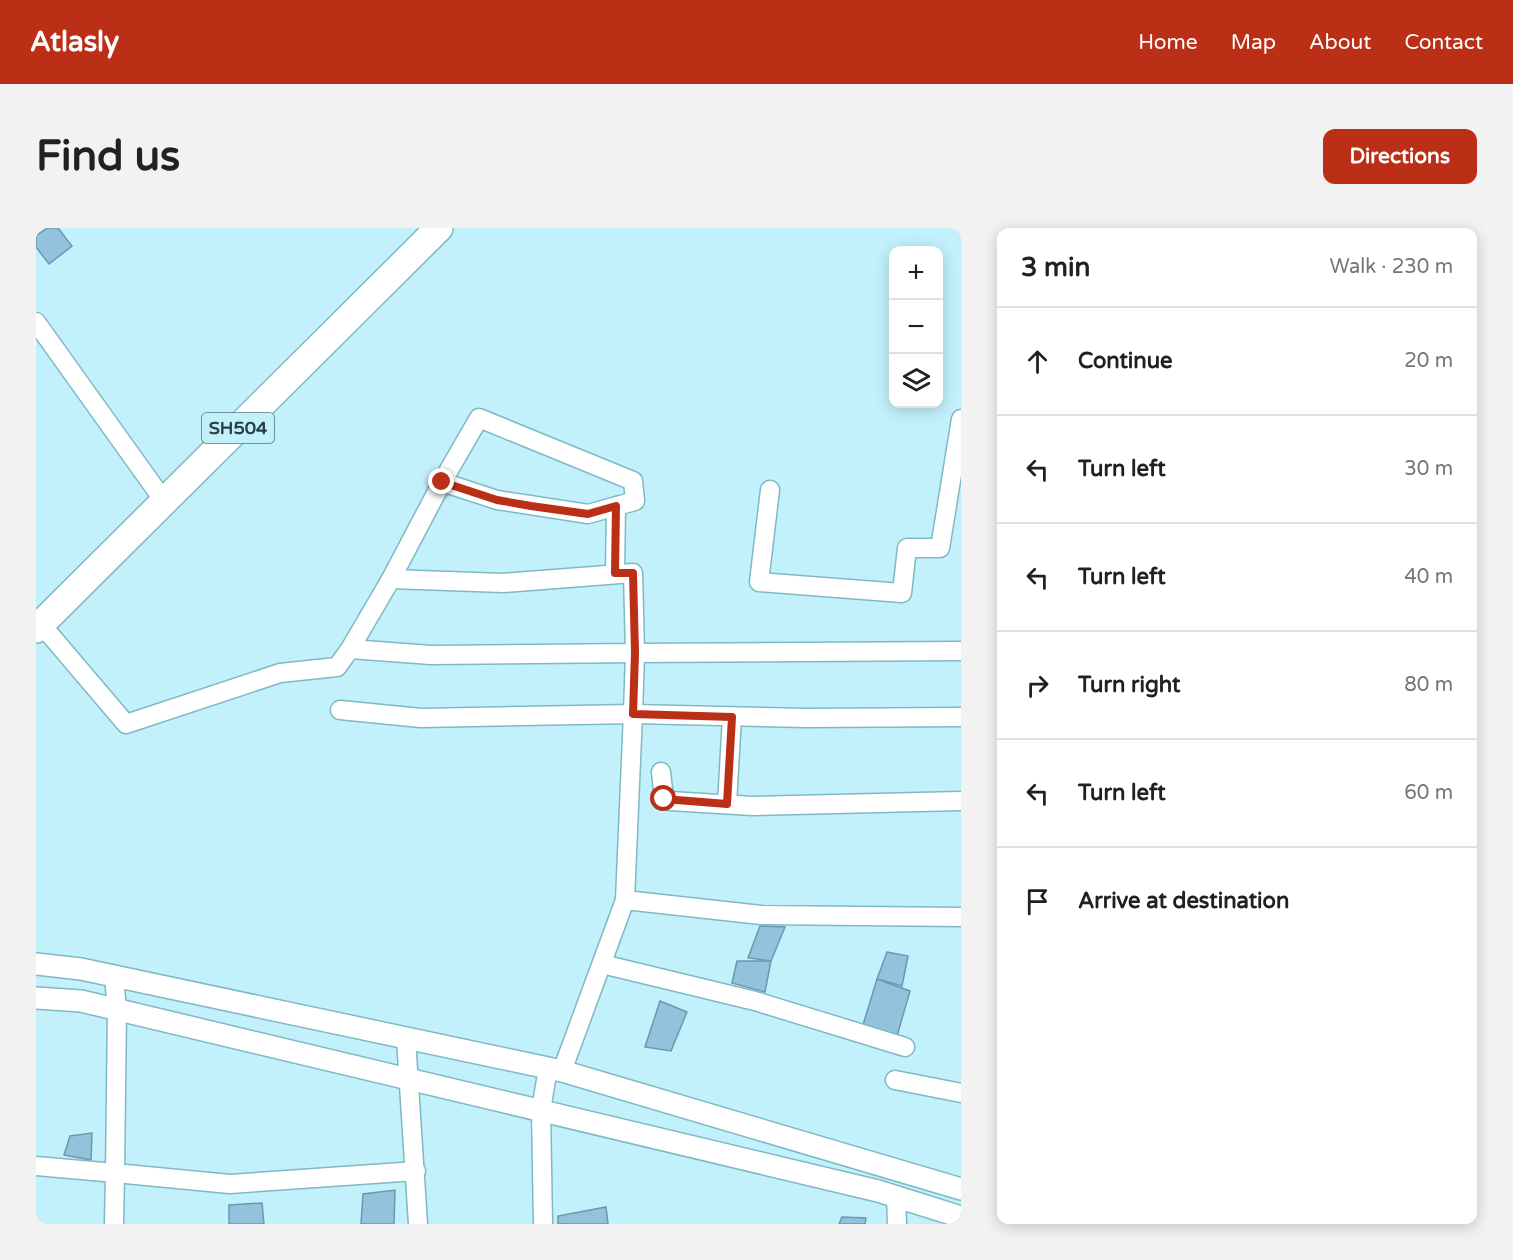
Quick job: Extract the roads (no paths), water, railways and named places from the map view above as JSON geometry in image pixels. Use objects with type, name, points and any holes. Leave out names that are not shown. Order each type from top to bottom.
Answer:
[{"type":"main road","name":"SH504","points":[[38,626],[439,228]]},
{"type":"street","points":[[36,322],[164,501]]},
{"type":"street","points":[[38,626],[126,724],[280,673],[337,667],[350,650],[391,579],[442,482],[479,418],[633,481],[635,501],[588,514],[497,500],[442,482]]},
{"type":"street","points":[[770,490],[759,582],[902,593],[907,548],[940,548],[961,419]]},
{"type":"street","points":[[615,573],[616,506]]},
{"type":"street","points":[[391,579],[504,583],[633,573],[635,653],[625,900],[602,964],[555,1070],[541,1110],[543,1224]]},
{"type":"street","points":[[350,650],[431,655],[961,651]]},
{"type":"street","points":[[340,710],[421,718],[633,714],[732,717],[961,717]]},
{"type":"street","points":[[727,804],[732,717]]},
{"type":"street","points":[[661,772],[664,799],[727,804],[804,806],[961,801]]},
{"type":"street","points":[[625,900],[761,915],[961,917]]},
{"type":"street","points":[[36,964],[114,976],[555,1070],[961,1189]]},
{"type":"street","points":[[602,964],[755,1001],[905,1047]]},
{"type":"street","points":[[114,976],[117,1010],[114,1224]]},
{"type":"street","points":[[36,998],[81,1001],[896,1196],[961,1217]]},
{"type":"street","points":[[406,1039],[418,1224]]},
{"type":"street","points":[[895,1080],[961,1093]]},
{"type":"street","points":[[36,1166],[230,1184],[416,1171]]},
{"type":"street","points":[[896,1196],[897,1224]]}]
